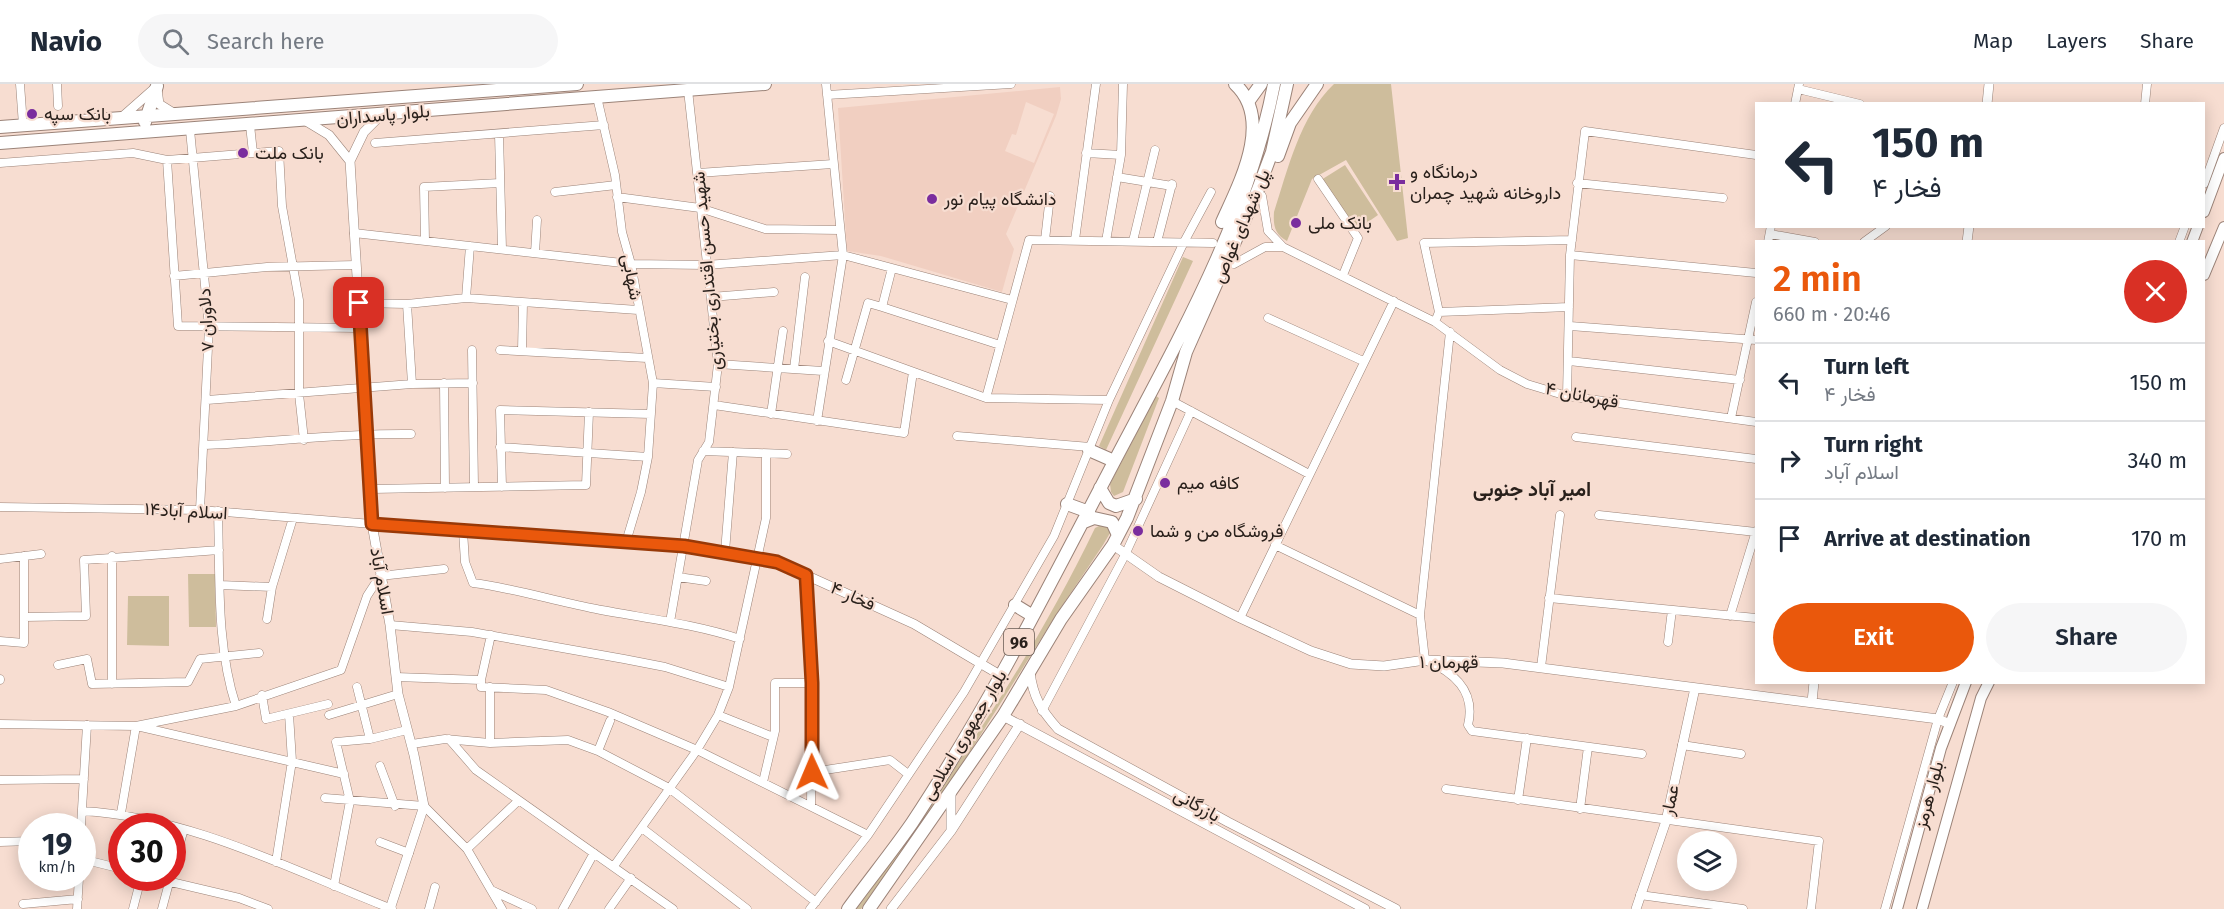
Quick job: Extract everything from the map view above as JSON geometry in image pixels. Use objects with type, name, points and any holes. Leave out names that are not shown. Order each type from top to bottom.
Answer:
[{"type":"main road","name":"بلوار پاسداران","points":[[0,127],[175,114],[437,89],[577,84]]},
{"type":"main road","name":"بلوار پاسداران","points":[[0,143],[142,134],[765,84]]},
{"type":"main road","points":[[1167,361],[1173,336],[1236,190],[1252,143],[1248,102],[1235,84]]},
{"type":"main road","points":[[1248,102],[1261,84]]},
{"type":"main road","name":"پل شهدای غواص","points":[[1167,361],[1174,351],[1251,171],[1267,118],[1274,84]]},
{"type":"main road","points":[[1288,84],[1293,86],[1302,103]]},
{"type":"main road","name":"پل شهدای غواص","points":[[1184,364],[1186,352],[1257,192],[1272,152],[1288,84]]},
{"type":"main road","name":"96","points":[[1184,364],[1194,353],[1234,264],[1290,123],[1317,84]]},
{"type":"main road","points":[[142,134],[157,85]]},
{"type":"main road","points":[[2205,209],[2224,158]]},
{"type":"main road","points":[[2205,273],[2224,227]]},
{"type":"main road","name":"بلوار جمهوری اسلامی","points":[[848,909],[912,823],[1000,675],[1087,517],[1167,361]]},
{"type":"main road","name":"بلوار جمهوری اسلامی","points":[[869,909],[1003,716],[1061,619],[1116,540],[1136,499],[1184,364]]},
{"type":"main road","points":[[1090,448],[1114,461]]},
{"type":"main road","points":[[1100,488],[1109,503],[1116,506],[1136,499]]},
{"type":"main road","points":[[1067,504],[1087,517],[1104,518],[1112,522],[1116,540]]},
{"type":"main road","points":[[1015,605],[1033,616]]},
{"type":"main road","name":"بلوار هرمز","points":[[1898,909],[1950,724],[1965,684]]},
{"type":"main road","name":"بلوار هرمز","points":[[1922,909],[1978,708],[1988,684]]},
{"type":"street","points":[[20,84],[23,125]]},
{"type":"street","points":[[57,84],[58,106]]},
{"type":"street","points":[[818,421],[823,371],[843,255],[826,84]]},
{"type":"street","points":[[827,96],[1011,84]]},
{"type":"street","points":[[1075,240],[1096,84]]},
{"type":"street","points":[[1106,241],[1121,155],[1124,84]]},
{"type":"street","points":[[1987,102],[1989,84]]},
{"type":"street","points":[[2145,102],[2147,84]]},
{"type":"street","points":[[157,85],[159,104],[175,114]]},
{"type":"street","points":[[121,118],[157,85]]},
{"type":"street","points":[[1795,102],[1798,87],[1853,102]]},
{"type":"street","name":"شهید حسن اقتداری بختیاری","points":[[670,622],[698,460],[708,442],[718,363],[688,90]]},
{"type":"street","name":"شهابی","points":[[597,97],[653,383],[648,457],[641,492],[626,542]]},
{"type":"street","points":[[306,121],[329,135],[350,161],[364,132],[381,115]]},
{"type":"street","points":[[250,125],[253,153]]},
{"type":"street","points":[[375,143],[604,125]]},
{"type":"street","points":[[2205,181],[2224,128]]},
{"type":"street","name":"دلاوران ۷","points":[[190,130],[210,327],[200,510]]},
{"type":"street","points":[[1567,396],[1570,255],[1585,131],[1755,155]]},
{"type":"street","points":[[499,134],[502,249]]},
{"type":"street","points":[[1133,242],[1155,150]]},
{"type":"street","points":[[0,163],[133,153],[167,160],[279,151],[282,206],[295,268],[299,327],[299,394],[304,440]]},
{"type":"street","points":[[1086,153],[1121,155]]},
{"type":"street","points":[[167,160],[178,326],[361,328]]},
{"type":"street","name":"اسلام آباد","points":[[350,161],[372,489],[372,524],[390,625],[398,694],[412,744],[424,806],[391,909]]},
{"type":"street","points":[[698,172],[833,164]]},
{"type":"street","points":[[1117,177],[1172,185],[1157,242]]},
{"type":"street","points":[[1318,179],[1358,238],[1342,275]]},
{"type":"street","points":[[425,241],[424,187],[500,183]]},
{"type":"street","points":[[1577,183],[1723,198]]},
{"type":"street","points":[[555,192],[616,185]]},
{"type":"street","points":[[412,744],[449,740],[490,743],[568,740],[598,751],[669,788],[813,906],[868,836],[982,662],[1054,536],[1109,400],[1184,242],[1211,192]]},
{"type":"street","points":[[1046,240],[1050,196]]},
{"type":"street","points":[[1262,196],[1268,231],[1283,247]]},
{"type":"street","points":[[617,197],[700,208],[765,229],[840,230]]},
{"type":"street","points":[[535,253],[537,220]]},
{"type":"street","points":[[1867,240],[1883,228]]},
{"type":"street","points":[[354,232],[631,264],[706,265],[843,255],[1012,300]]},
{"type":"street","points":[[1770,234],[1804,240]]},
{"type":"street","points":[[986,398],[1029,240],[1213,243]]},
{"type":"street","points":[[1435,322],[1439,312],[1424,243],[1572,240]]},
{"type":"street","points":[[466,298],[470,246]]},
{"type":"street","points":[[1234,264],[1265,247],[1283,247]]},
{"type":"street","name":"قهرمانان ۴","points":[[1283,247],[1435,322],[1500,370],[1527,384],[1567,396],[1755,422]]},
{"type":"street","points":[[1570,255],[1755,273]]},
{"type":"street","points":[[174,276],[267,267],[356,265]]},
{"type":"street","points":[[882,307],[892,268]]},
{"type":"street","points":[[794,369],[805,277]]},
{"type":"street","points":[[711,297],[774,292]]},
{"type":"street","points":[[359,303],[407,304],[466,298],[638,310]]},
{"type":"street","points":[[1240,618],[1394,301]]},
{"type":"street","points":[[522,351],[523,303]]},
{"type":"street","points":[[846,381],[868,303],[1000,345]]},
{"type":"street","points":[[407,304],[412,384]]},
{"type":"street","points":[[1439,312],[1569,307]]},
{"type":"street","points":[[1731,418],[1753,340],[1755,315]]},
{"type":"street","points":[[1268,318],[1363,361]]},
{"type":"street","points":[[1570,326],[1753,340]]},
{"type":"street","points":[[771,414],[783,331]]},
{"type":"street","points":[[1450,332],[1420,615],[1425,660],[1444,668],[1459,681],[1469,697],[1469,729],[1642,754]]},
{"type":"street","points":[[828,341],[986,398],[1109,400]]},
{"type":"street","points":[[472,350],[474,487]]},
{"type":"street","points":[[500,350],[647,358]]},
{"type":"street","points":[[1569,361],[1740,380]]},
{"type":"street","points":[[718,363],[823,371]]},
{"type":"street","points":[[714,405],[904,433],[913,372]]},
{"type":"street","points":[[444,383],[445,488]]},
{"type":"street","points":[[207,400],[412,384],[473,383]]},
{"type":"street","points":[[653,383],[716,387]]},
{"type":"street","points":[[1172,401],[1309,474]]},
{"type":"street","points":[[502,487],[500,410],[651,414]]},
{"type":"street","points":[[1042,711],[1125,555],[1191,411]]},
{"type":"street","points":[[372,489],[586,485],[589,412]]},
{"type":"street","points":[[205,445],[368,434],[411,434]]},
{"type":"street","points":[[957,436],[1090,448]]},
{"type":"street","points":[[1576,437],[1755,459]]},
{"type":"street","points":[[500,447],[648,457]]},
{"type":"street","points":[[703,451],[787,454]]},
{"type":"street","points":[[725,552],[734,452]]},
{"type":"street","points":[[615,866],[697,750],[718,715],[729,687],[766,518],[766,454]]},
{"type":"street","name":"اسلام آباد۱۴","points":[[0,507],[200,510],[372,524]]},
{"type":"street","points":[[218,512],[225,656],[229,684],[236,706]]},
{"type":"street","points":[[1541,667],[1560,515]]},
{"type":"street","points":[[1599,515],[1755,531]]},
{"type":"street","points":[[267,619],[272,587],[293,518]]},
{"type":"street","name":"فخار ۴","points":[[372,524],[684,546],[777,562],[914,624],[982,662],[1000,675]]},
{"type":"street","points":[[463,531],[465,562],[473,583],[510,588],[582,606],[711,629],[740,639]]},
{"type":"street","points":[[1730,616],[1755,534]]},
{"type":"street","name":"قهرمان ۱","points":[[1116,540],[1125,555],[1159,577],[1311,651],[1351,664],[1384,666],[1425,660],[1541,667],[1938,719],[1950,724]]},
{"type":"street","points":[[1275,545],[1420,615]]},
{"type":"street","points":[[24,617],[86,616],[84,560],[112,556],[219,550]]},
{"type":"street","points":[[0,559],[41,554]]},
{"type":"street","points":[[0,641],[24,643],[24,556]]},
{"type":"street","points":[[112,556],[112,684]]},
{"type":"street","points":[[136,726],[236,706],[262,695],[341,670],[367,596],[380,576],[444,569]]},
{"type":"street","points":[[806,575],[812,683],[812,806]]},
{"type":"street","points":[[678,577],[706,581]]},
{"type":"street","points":[[220,585],[272,587]]},
{"type":"street","points":[[1549,598],[1755,618]]},
{"type":"street","points":[[1668,642],[1672,610]]},
{"type":"street","points":[[390,625],[490,635],[665,667],[729,687]]},
{"type":"street","points":[[490,635],[481,687],[546,690],[697,750],[868,836]]},
{"type":"street","points":[[58,664],[87,659],[92,684],[188,682],[200,659],[259,653]]},
{"type":"street","name":"بازرگانی","points":[[1030,672],[1034,696],[1042,711],[1058,729],[1396,909]]},
{"type":"street","points":[[396,676],[481,680]]},
{"type":"street","points":[[764,782],[773,737],[775,683],[812,683]]},
{"type":"street","points":[[1812,702],[1814,684]]},
{"type":"street","points":[[1885,909],[1938,719],[1952,684]]},
{"type":"street","points":[[357,687],[370,739]]},
{"type":"street","points":[[490,687],[490,743]]},
{"type":"street","name":"عمار","points":[[1635,909],[1666,821],[1695,688]]},
{"type":"street","points":[[329,714],[398,694]]},
{"type":"street","points":[[262,695],[266,719],[328,704]]},
{"type":"street","points":[[276,862],[292,761],[289,714]]},
{"type":"street","points":[[718,715],[773,737]]},
{"type":"street","name":"بازرگانی","points":[[1003,716],[1365,909]]},
{"type":"street","points":[[598,751],[610,722]]},
{"type":"street","points":[[0,724],[136,726],[344,774]]},
{"type":"street","points":[[896,907],[951,831],[1020,724]]},
{"type":"street","points":[[87,725],[82,811],[121,813],[136,726]]},
{"type":"street","points":[[1049,740],[1050,731],[1058,729]]},
{"type":"street","points":[[334,886],[350,801],[336,742],[370,739],[407,730]]},
{"type":"street","points":[[1518,800],[1527,738]]},
{"type":"street","points":[[449,740],[476,770],[673,909]]},
{"type":"street","points":[[1682,745],[1741,754]]},
{"type":"street","points":[[1580,809],[1588,747]]},
{"type":"street","points":[[812,772],[890,760],[908,774]]},
{"type":"street","points":[[380,766],[394,806]]},
{"type":"street","points":[[0,780],[84,778]]},
{"type":"street","points":[[1446,789],[1819,841],[1812,909]]},
{"type":"street","points":[[1164,800],[1169,790]]},
{"type":"street","points":[[951,792],[951,831]]},
{"type":"street","points":[[325,798],[394,806],[424,806],[467,849],[502,909]]},
{"type":"street","points":[[467,849],[518,801]]},
{"type":"street","points":[[642,828],[747,909]]},
{"type":"street","points":[[186,830],[276,862],[391,909]]},
{"type":"street","points":[[0,842],[18,841]]},
{"type":"street","points":[[380,843],[409,853]]},
{"type":"street","points":[[562,909],[594,853]]},
{"type":"street","points":[[609,909],[631,878]]},
{"type":"street","points":[[186,883],[239,898],[268,909]]},
{"type":"street","points":[[429,909],[435,887]]},
{"type":"street","points":[[491,890],[532,909]]},
{"type":"street","points":[[77,909],[78,891]]},
{"type":"street","points":[[133,909],[138,891]]},
{"type":"street","points":[[162,909],[167,891]]},
{"type":"street","points":[[1640,896],[1743,909]]},
{"type":"street","points":[[23,904],[78,898]]},
{"type":"shaded area","points":[[1334,84],[1391,84],[1408,238],[1397,241],[1346,160],[1312,179],[1287,241],[1276,229],[1274,212],[1296,144],[1312,111]]},
{"type":"shaded area","name":"دانشگاه پیام نور","points":[[1060,87],[1061,99],[1056,116],[1006,234],[1014,249],[1002,292],[881,256],[847,251],[838,108]],"holes":[[[1026,102],[1054,114],[1034,163],[1005,151],[1012,134],[1016,135]]]},
{"type":"shaded area","points":[[1345,165],[1378,215],[1355,231],[1321,180]]},
{"type":"shaded area","points":[[1183,257],[1193,261],[1106,450],[1099,446]]},
{"type":"shaded area","points":[[1156,396],[1159,398],[1123,492],[1114,496],[1110,484]]},
{"type":"shaded area","points":[[1103,524],[1109,527],[1110,533],[1103,545],[1056,615],[946,790],[861,909],[854,909],[984,724],[1042,628],[1095,528]]},
{"type":"shaded area","points":[[188,574],[215,574],[216,627],[189,627]]},
{"type":"shaded area","points":[[128,596],[169,596],[169,646],[127,645]]},
{"type":"place","name":"بانک سپه","points":[[32,114]]},
{"type":"place","name":"بانک ملت","points":[[243,153]]},
{"type":"place","name":"درمانگاه و داروخانه شهید چمران","points":[[1397,182]]},
{"type":"place","name":"دانشگاه پیام نور","points":[[932,199]]},
{"type":"place","name":"بانک ملی","points":[[1296,223]]},
{"type":"place","name":"کافه میم","points":[[1165,483]]},
{"type":"place","name":"فروشگاه من و شما","points":[[1138,531]]},
{"type":"district","name":"امير آباد جنوبی","points":[[1532,489]]},
{"type":"route","points":[[359,303],[372,489],[372,524],[684,546],[777,562],[806,575],[812,683],[812,772]]}]
